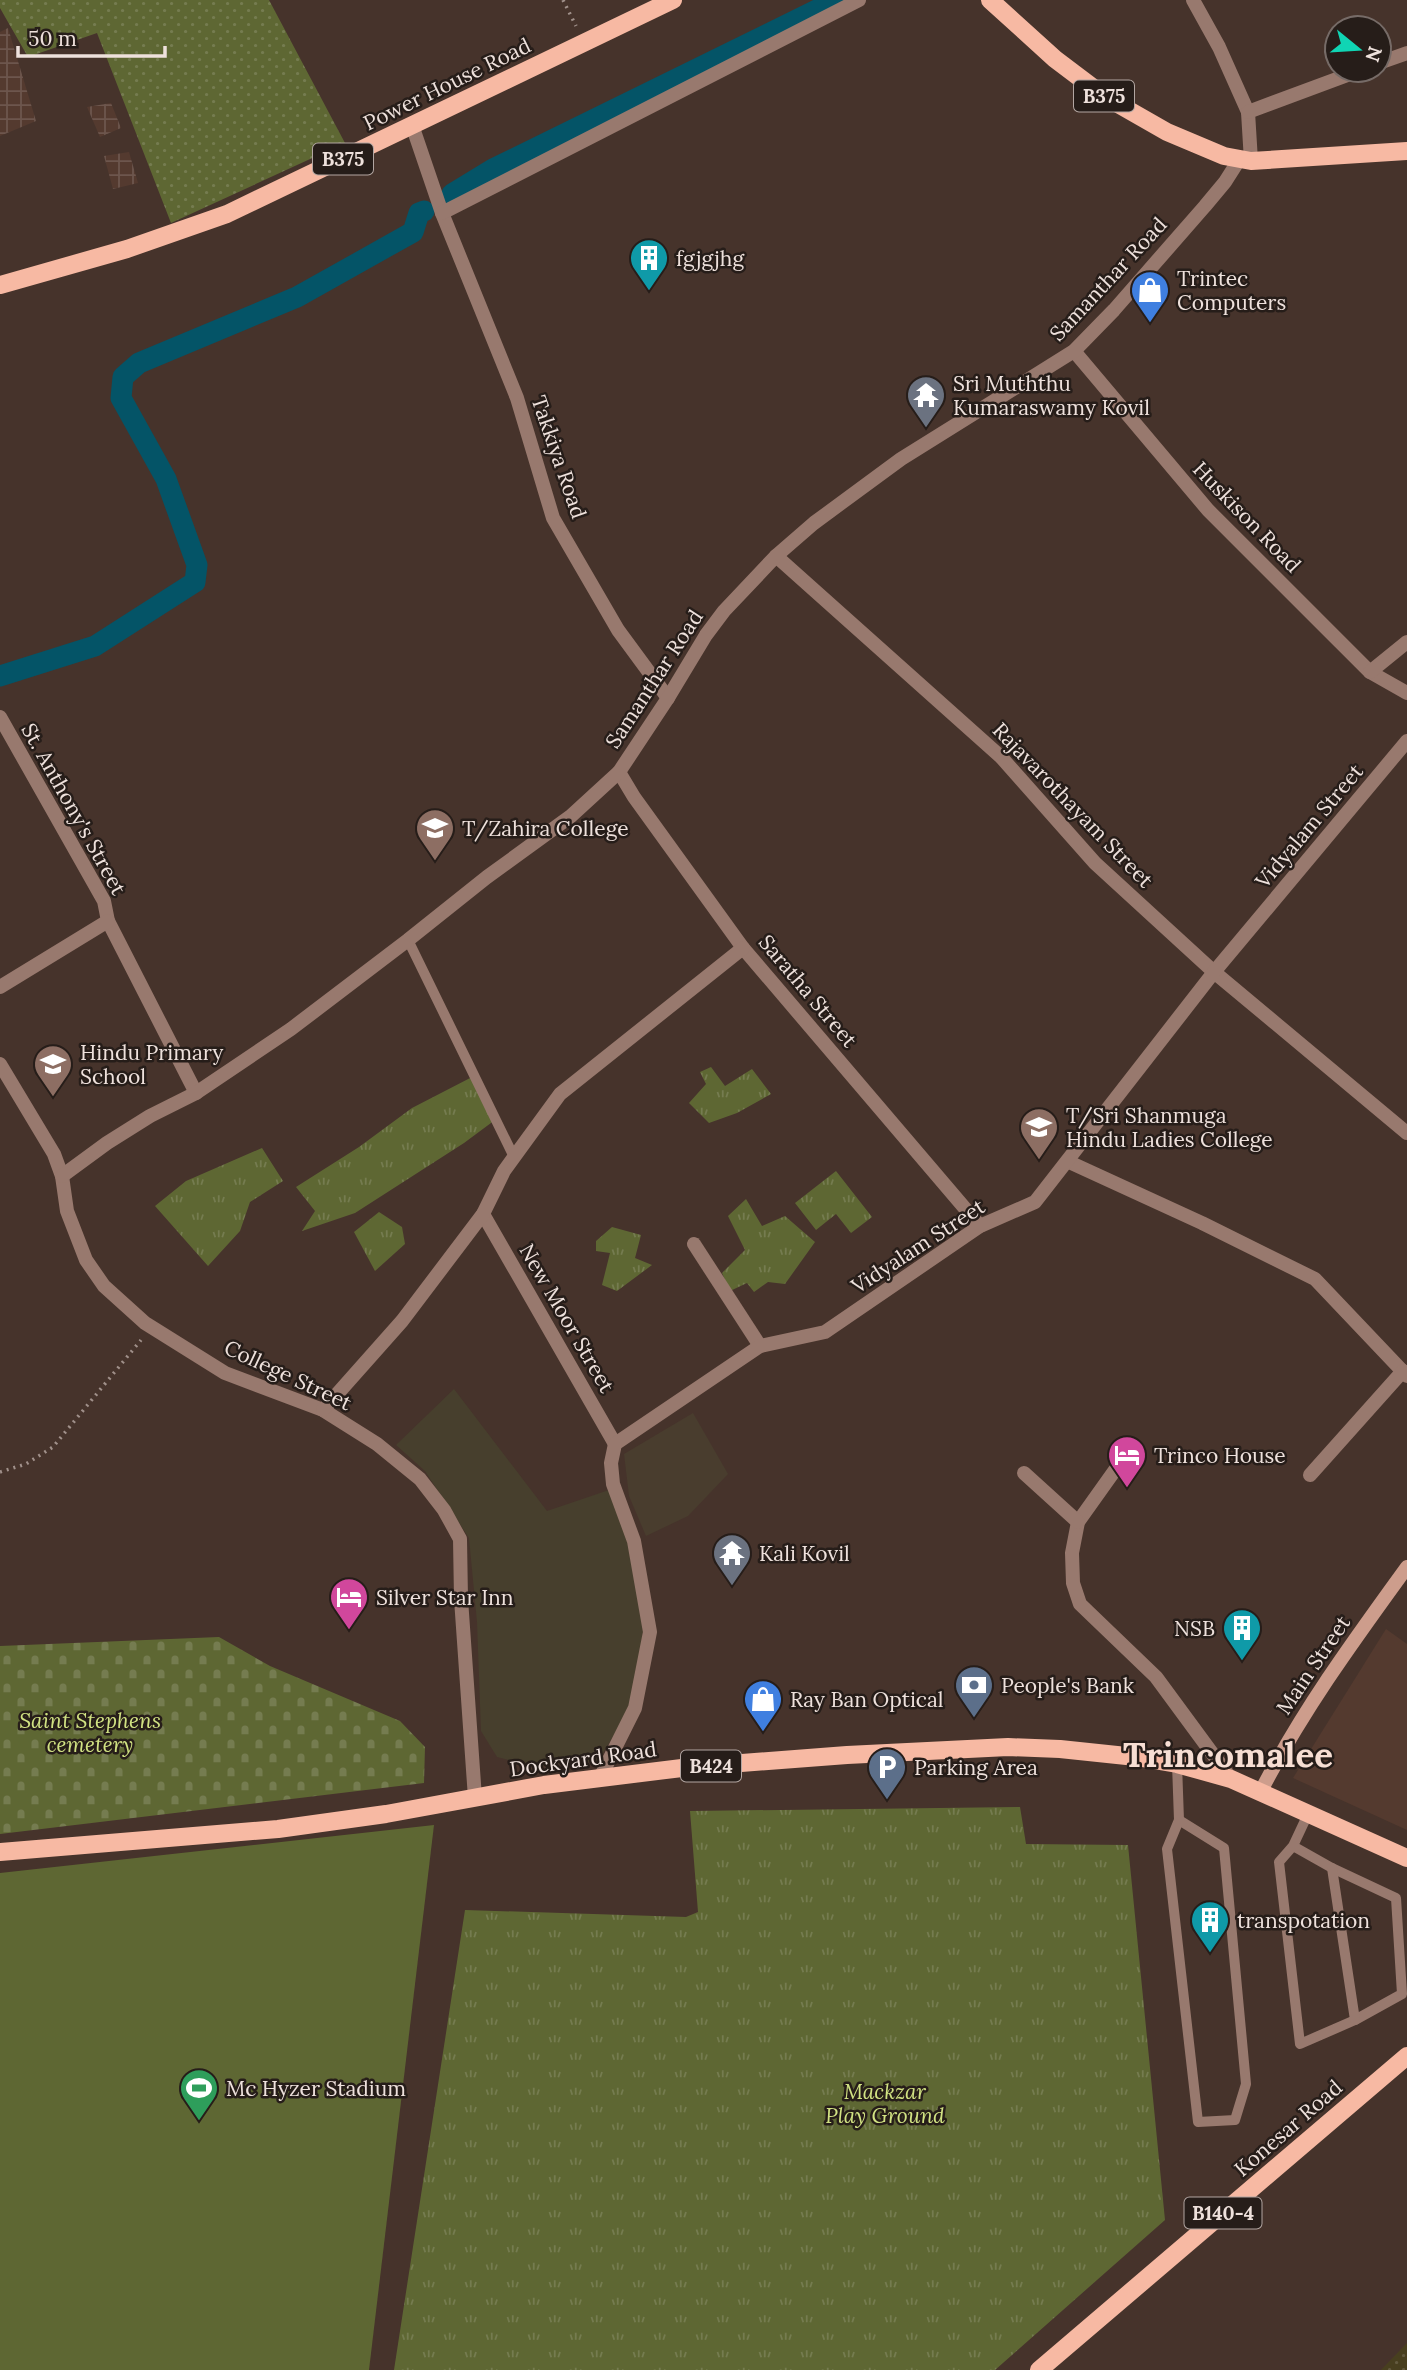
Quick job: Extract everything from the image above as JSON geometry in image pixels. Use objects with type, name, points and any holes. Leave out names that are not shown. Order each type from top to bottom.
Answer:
[{"type":"main road","name":"Power House Road","points":[[0,285],[182,232],[263,199],[673,0]]},
{"type":"main road","name":"B375","points":[[990,0],[1055,59],[1121,107],[1186,141],[1245,160],[1407,151]]},
{"type":"main road","name":"Main Street","points":[[1261,1791],[1312,1700],[1407,1567]]},
{"type":"main road","name":"Dockyard Road","points":[[0,1852],[244,1833],[386,1814],[544,1785],[690,1768],[847,1755],[994,1748],[1096,1752],[1177,1764],[1231,1779],[1261,1791],[1407,1858]]},
{"type":"main road","name":"Konesar Road","points":[[1039,2370],[1407,2056]]},
{"type":"street","points":[[442,213],[859,0]]},
{"type":"street","points":[[1193,0],[1219,47],[1248,112],[1245,160]]},
{"type":"street","points":[[1248,112],[1323,84]]},
{"type":"street","name":"Takkiya Road","points":[[412,125],[442,213],[517,398],[553,518],[618,630],[668,698]]},
{"type":"street","name":"Samanthar Road","points":[[62,1176],[107,1143],[150,1116],[196,1093],[291,1028],[486,877],[571,816],[619,772],[706,635],[724,611],[776,556],[814,523],[901,459],[1074,351],[1114,310],[1245,160]]},
{"type":"street","name":"Huskison Road","points":[[1074,351],[1208,510],[1370,672],[1407,692]]},
{"type":"street","name":"Rajavarothayam Street","points":[[776,556],[1001,757],[1095,863],[1214,972],[1407,1133]]},
{"type":"street","points":[[1370,672],[1407,642]]},
{"type":"street","name":"St. Anthony's Street","points":[[0,717],[104,901],[108,921],[196,1093]]},
{"type":"street","name":"Vidyalam Street","points":[[615,1444],[760,1346],[825,1332],[980,1226],[1035,1202],[1069,1162],[1214,972],[1407,741]]},
{"type":"street","name":"Saratha Street","points":[[619,772],[634,797],[743,948],[980,1226]]},
{"type":"street","name":"St. Anthony's Street","points":[[0,987],[108,921]]},
{"type":"street","points":[[323,1410],[402,1321],[483,1214],[504,1171],[560,1094],[743,948]]},
{"type":"street","name":"College Street","points":[[0,1064],[40,1129],[62,1176],[67,1211],[86,1260],[104,1286],[128,1310],[151,1327],[225,1373],[323,1410],[377,1444],[420,1479],[444,1510],[460,1539],[461,1599],[475,1798]]},
{"type":"street","points":[[1069,1162],[1315,1279],[1405,1374],[1310,1475]]},
{"type":"street","name":"New Moor Street","points":[[483,1214],[615,1444]]},
{"type":"street","points":[[694,1244],[760,1346]]},
{"type":"street","points":[[600,1778],[635,1708],[650,1632],[634,1541],[613,1484],[611,1463],[615,1444]]},
{"type":"street","points":[[1130,1449],[1078,1522],[1072,1553],[1073,1583],[1080,1604],[1156,1677],[1231,1779]]},
{"type":"street","points":[[1024,1473],[1078,1522]]},
{"type":"lane","points":[[408,940],[514,1157]]},
{"type":"lane","points":[[1177,1764],[1179,1820],[1167,1849],[1198,2122],[1235,2120],[1246,2084],[1224,1848],[1179,1820]]},
{"type":"lane","points":[[1293,1846],[1396,1898],[1402,1994],[1355,2020],[1300,2044],[1279,1862],[1293,1846],[1308,1814]]},
{"type":"lane","points":[[1332,1868],[1355,2020]]},
{"type":"path","points":[[563,0],[585,43]]},
{"type":"path","points":[[0,1472],[26,1464],[52,1447],[151,1327]]},
{"type":"shaded area","points":[[8,28],[36,121],[0,136],[0,32]]},
{"type":"shaded area","points":[[111,103],[121,128],[100,137],[87,107]]},
{"type":"shaded area","points":[[129,152],[138,183],[113,189],[104,156]]},
{"type":"shaded area","points":[[454,1389],[547,1511],[609,1490],[631,1545],[643,1631],[633,1704],[598,1761],[534,1766],[497,1757],[481,1731],[477,1622],[469,1538],[425,1471],[396,1445]]},
{"type":"shaded area","points":[[693,1413],[728,1474],[688,1516],[646,1536],[629,1496],[624,1454]]},
{"type":"shaded area","points":[[1386,1629],[1407,1644],[1407,1830],[1293,1778]]},
{"type":"green space","points":[[0,0],[269,0],[345,143],[171,223],[97,33],[28,57],[0,8]]},
{"type":"green space","points":[[711,1067],[725,1086],[752,1069],[771,1094],[737,1113],[709,1123],[689,1103],[706,1084],[700,1072]]},
{"type":"green space","points":[[474,1076],[495,1120],[355,1213],[302,1231],[315,1211],[296,1187],[359,1147],[412,1108]]},
{"type":"green space","points":[[262,1148],[283,1181],[250,1202],[240,1231],[208,1266],[155,1206],[186,1181]]},
{"type":"green space","points":[[836,1171],[872,1217],[851,1233],[836,1214],[816,1230],[795,1203]]},
{"type":"green space","points":[[746,1199],[762,1226],[785,1216],[815,1242],[785,1284],[768,1282],[754,1292],[747,1283],[730,1291],[722,1273],[745,1250],[728,1216]]},
{"type":"green space","points":[[379,1212],[402,1227],[405,1244],[375,1271],[354,1232]]},
{"type":"green space","points":[[612,1227],[641,1235],[635,1258],[652,1265],[617,1291],[602,1285],[610,1253],[596,1251],[596,1241]]},
{"type":"green space","name":"Saint Stephens cemetery","points":[[219,1637],[270,1666],[400,1721],[425,1747],[424,1783],[0,1834],[0,1646]]},
{"type":"green space","name":"Mackzar Play Ground","points":[[1020,1807],[1026,1844],[1128,1845],[1165,2220],[995,2370],[394,2370],[465,1910],[686,1917],[698,1912],[690,1811]]},
{"type":"green space","name":"Mc Hyzer Stadium","points":[[434,1825],[369,2370],[0,2370],[0,1873]]},
{"type":"sand","points":[[1407,2343],[1407,2370],[1381,2370]]},
{"type":"waterway","points":[[452,194],[493,169],[837,0]]},
{"type":"waterway","points":[[0,676],[95,646],[195,582],[197,565],[166,479],[121,398],[123,377],[139,363],[297,297],[413,232],[419,213],[424,211]]},
{"type":"place","name":"fgjgjhg","points":[[649,292]]},
{"type":"place","name":"Trintec Computers","points":[[1150,324]]},
{"type":"place","name":"Sri Muththu Kumaraswamy Kovil","points":[[926,429]]},
{"type":"place","name":"T/Zahira College","points":[[435,862]]},
{"type":"place","name":"Hindu Primary School","points":[[53,1098]]},
{"type":"place","name":"T/Sri Shanmuga Hindu Ladies College","points":[[1039,1161]]},
{"type":"place","name":"Trinco House","points":[[1127,1489]]},
{"type":"place","name":"Kali Kovil","points":[[732,1587]]},
{"type":"place","name":"Silver Star Inn","points":[[349,1631]]},
{"type":"place","name":"NSB","points":[[1242,1662]]},
{"type":"place","name":"People's Bank","points":[[974,1719]]},
{"type":"place","name":"Ray Ban Optical","points":[[763,1733]]},
{"type":"place","name":"Parking Area","points":[[887,1801]]},
{"type":"place","name":"transpotation","points":[[1210,1954]]},
{"type":"place","name":"Mc Hyzer Stadium","points":[[199,2122]]},
{"type":"district","name":"Trincomalee","points":[[1228,1754]]}]
